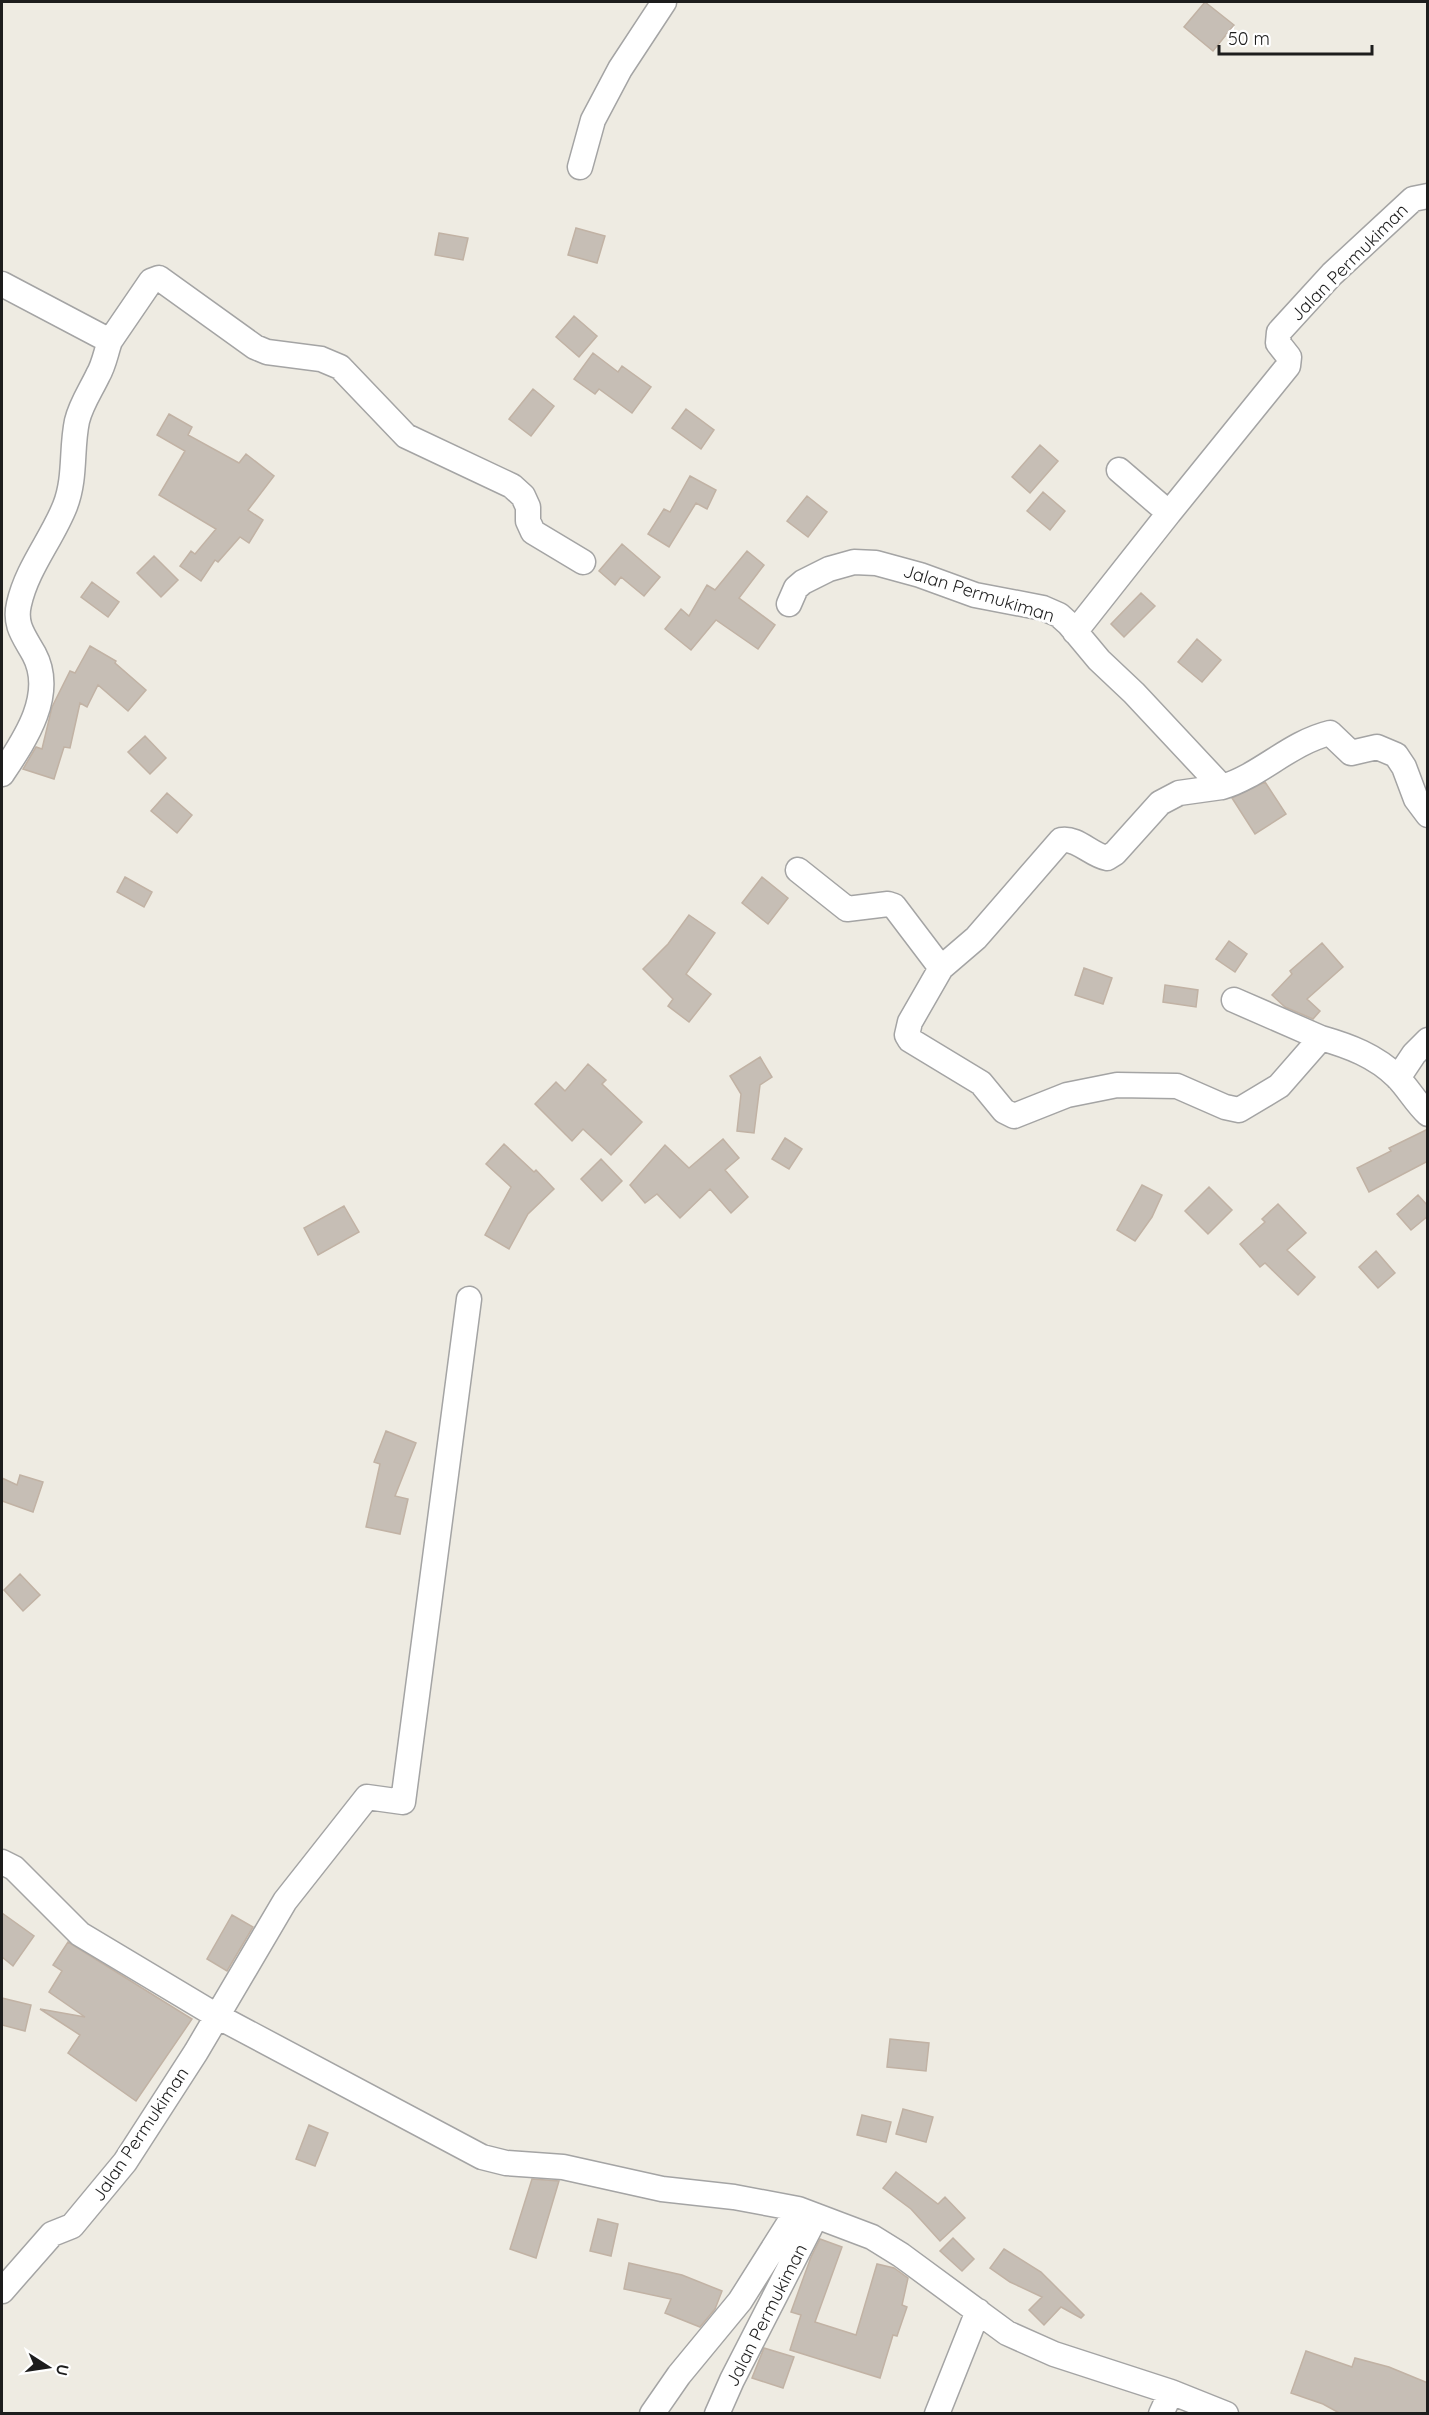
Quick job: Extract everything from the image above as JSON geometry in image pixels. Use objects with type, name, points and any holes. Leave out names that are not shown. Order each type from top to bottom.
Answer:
[{"type":"street","points":[[580,167],[593,120],[620,69],[664,2]]},
{"type":"street","name":"Jalan Permukiman","points":[[1169,513],[1288,366],[1289,357],[1278,343],[1279,332],[1332,274],[1413,199],[1428,196]]},
{"type":"street","points":[[2,774],[27,738],[39,704],[39,669],[35,656],[17,624],[23,586],[66,504],[74,471],[74,440],[78,419],[87,394],[99,374],[110,341],[151,280],[159,278],[255,346],[267,352],[321,359],[340,367],[406,436],[512,486],[523,496],[528,507],[528,521],[532,532],[583,561]]},
{"type":"street","points":[[2,284],[110,341]]},
{"type":"street","points":[[1075,632],[1169,513],[1119,470]]},
{"type":"street","name":"Jalan Permukiman","points":[[789,604],[796,588],[803,582],[830,569],[854,562],[876,563],[920,575],[975,595],[1043,608],[1059,615],[1221,787]]},
{"type":"street","points":[[1322,1038],[1279,1086],[1239,1110],[1225,1107],[1177,1086],[1117,1085],[1067,1095],[1014,1116],[1004,1111],[981,1083],[910,1040],[907,1035],[910,1022],[941,968],[976,938],[1061,840],[1073,841],[1094,855],[1107,858],[1160,803],[1179,793],[1240,782],[1285,752],[1330,733],[1351,753],[1377,747],[1396,755],[1404,768],[1416,799],[1428,815]]},
{"type":"street","points":[[798,870],[847,909],[888,904],[894,906],[941,968]]},
{"type":"street","points":[[1234,1000],[1322,1038],[1366,1054],[1398,1078],[1417,1104],[1428,1114]]},
{"type":"street","points":[[1398,1078],[1414,1054],[1428,1040]]},
{"type":"street","name":"Jalan Permukiman","points":[[2,2291],[52,2234],[72,2226],[93,2204],[125,2162],[196,2052],[285,1901],[367,1797],[403,1802],[469,1299]]},
{"type":"street","points":[[2,1862],[15,1868],[80,1934],[216,2016],[489,2159],[506,2163],[563,2167],[662,2189],[734,2197],[807,2213],[872,2237],[901,2255],[1007,2333],[1166,2403],[1226,2414]]},
{"type":"street","points":[[652,2414],[679,2375],[740,2301],[807,2213]]},
{"type":"street","name":"Jalan Permukiman","points":[[717,2414],[807,2213]]},
{"type":"street","points":[[937,2414],[978,2312]]},
{"type":"building","points":[[1205,2],[1234,25],[1213,51],[1184,27]]},
{"type":"building","points":[[576,228],[605,236],[597,263],[568,255]]},
{"type":"building","points":[[439,233],[468,238],[463,260],[435,255]]},
{"type":"building","points":[[574,316],[597,336],[579,357],[556,337]]},
{"type":"building","points":[[593,353],[618,372],[622,366],[651,387],[632,413],[599,389],[595,394],[574,379]]},
{"type":"building","points":[[533,389],[554,406],[531,436],[509,419]]},
{"type":"building","points":[[686,409],[714,430],[701,449],[672,428]]},
{"type":"building","points":[[169,414],[192,427],[188,435],[239,463],[246,454],[274,476],[248,510],[263,520],[249,543],[240,537],[218,562],[215,560],[201,581],[180,566],[191,551],[195,554],[216,529],[159,495],[185,451],[157,435]]},
{"type":"building","points":[[1040,445],[1058,461],[1030,493],[1012,477]]},
{"type":"building","points":[[690,476],[716,490],[707,509],[696,503],[669,547],[648,534],[664,509],[670,512]]},
{"type":"building","points":[[1043,492],[1065,511],[1050,530],[1027,511]]},
{"type":"building","points":[[807,496],[827,512],[808,537],[787,521]]},
{"type":"building","points":[[622,544],[660,577],[644,596],[621,577],[615,585],[599,571]]},
{"type":"building","points":[[747,551],[764,565],[739,598],[775,625],[758,649],[716,620],[691,650],[665,629],[681,609],[689,616],[707,585],[715,590]]},
{"type":"building","points":[[154,556],[178,580],[161,597],[137,573]]},
{"type":"building","points":[[92,582],[119,602],[108,617],[81,597]]},
{"type":"building","points":[[1141,593],[1155,606],[1124,637],[1111,624]]},
{"type":"building","points":[[1197,639],[1221,660],[1202,682],[1178,662]]},
{"type":"building","points":[[90,646],[116,661],[115,663],[146,690],[128,711],[98,685],[87,707],[80,703],[70,748],[64,747],[54,779],[23,769],[36,747],[42,749],[52,707],[70,671],[75,673]]},
{"type":"building","points":[[145,736],[166,758],[150,774],[128,752]]},
{"type":"building","points":[[1265,782],[1286,814],[1255,834],[1232,798]]},
{"type":"building","points":[[167,793],[192,815],[177,833],[151,811]]},
{"type":"building","points":[[125,877],[152,892],[144,907],[117,892]]},
{"type":"building","points":[[762,877],[788,898],[768,924],[742,903]]},
{"type":"building","points":[[689,915],[715,933],[686,974],[711,994],[689,1022],[668,1006],[673,999],[643,969],[668,944]]},
{"type":"building","points":[[1229,941],[1247,954],[1235,972],[1216,959]]},
{"type":"building","points":[[1322,943],[1343,967],[1307,999],[1320,1011],[1313,1019],[1285,1007],[1272,995],[1292,974],[1290,971]]},
{"type":"building","points":[[1084,968],[1112,978],[1103,1004],[1075,995]]},
{"type":"building","points":[[1165,985],[1198,990],[1196,1007],[1163,1002]]},
{"type":"building","points":[[760,1057],[772,1077],[760,1085],[754,1133],[737,1131],[741,1094],[730,1076]]},
{"type":"building","points":[[588,1064],[606,1080],[602,1084],[642,1122],[611,1155],[583,1129],[572,1141],[535,1104],[556,1082],[565,1091]]},
{"type":"building","points":[[1428,1129],[1428,1161],[1369,1192],[1357,1168],[1391,1151],[1389,1148]]},
{"type":"building","points":[[785,1138],[802,1149],[789,1169],[772,1159]]},
{"type":"building","points":[[723,1139],[739,1158],[725,1170],[748,1197],[731,1213],[710,1189],[680,1218],[657,1194],[645,1203],[630,1185],[665,1145],[689,1168]]},
{"type":"building","points":[[504,1144],[534,1172],[536,1170],[554,1189],[528,1214],[509,1249],[485,1235],[511,1187],[486,1164]]},
{"type":"building","points":[[601,1159],[622,1181],[602,1201],[581,1179]]},
{"type":"building","points":[[1142,1185],[1162,1195],[1152,1217],[1135,1241],[1117,1230]]},
{"type":"building","points":[[1209,1187],[1232,1210],[1208,1234],[1185,1211]]},
{"type":"building","points":[[1418,1195],[1428,1206],[1428,1216],[1411,1230],[1397,1214]]},
{"type":"building","points":[[1278,1204],[1306,1233],[1287,1250],[1315,1277],[1298,1295],[1265,1263],[1260,1267],[1240,1244],[1265,1222],[1262,1219]]},
{"type":"building","points":[[344,1206],[359,1232],[318,1255],[304,1228]]},
{"type":"building","points":[[1376,1251],[1395,1273],[1378,1288],[1359,1267]]},
{"type":"building","points":[[386,1431],[416,1443],[395,1496],[408,1499],[400,1534],[366,1527],[380,1464],[374,1462]]},
{"type":"building","points":[[20,1475],[43,1482],[33,1512],[2,1501],[2,1478],[17,1485]]},
{"type":"building","points":[[20,1574],[40,1595],[23,1611],[4,1590]]},
{"type":"building","points":[[2,1913],[34,1936],[13,1966],[2,1957]]},
{"type":"building","points":[[232,1915],[253,1927],[227,1971],[207,1959]]},
{"type":"building","points":[[68,1942],[192,2019],[136,2101],[68,2053],[80,2035],[40,2009],[85,2017],[49,1992],[62,1971],[53,1965]]},
{"type":"building","points":[[2,1998],[31,2005],[25,2031],[2,2025]]},
{"type":"building","points":[[890,2039],[929,2043],[926,2071],[887,2067]]},
{"type":"building","points":[[903,2109],[933,2117],[926,2142],[896,2134]]},
{"type":"building","points":[[862,2115],[891,2122],[886,2142],[857,2135]]},
{"type":"building","points":[[309,2125],[328,2133],[315,2166],[296,2159]]},
{"type":"building","points":[[896,2172],[938,2204],[945,2197],[965,2218],[940,2241],[911,2209],[883,2188]]},
{"type":"building","points":[[532,2179],[559,2181],[536,2258],[510,2249]]},
{"type":"building","points":[[598,2219],[618,2224],[611,2256],[590,2251]]},
{"type":"building","points":[[953,2238],[974,2259],[962,2271],[940,2251]]},
{"type":"building","points":[[820,2239],[842,2247],[815,2322],[856,2335],[877,2264],[894,2268],[908,2278],[902,2305],[907,2307],[897,2336],[893,2335],[880,2378],[790,2350],[801,2315],[791,2312]]},
{"type":"building","points":[[1004,2249],[1041,2272],[1084,2315],[1081,2318],[1061,2307],[1044,2325],[1029,2310],[1042,2297],[1010,2282],[990,2268]]},
{"type":"building","points":[[629,2263],[682,2275],[722,2291],[715,2309],[700,2327],[665,2313],[671,2299],[624,2289]]},
{"type":"building","points":[[764,2348],[794,2357],[783,2388],[752,2378]]},
{"type":"building","points":[[1306,2351],[1352,2367],[1355,2358],[1389,2367],[1428,2383],[1428,2414],[1341,2414],[1323,2404],[1291,2393]]}]
